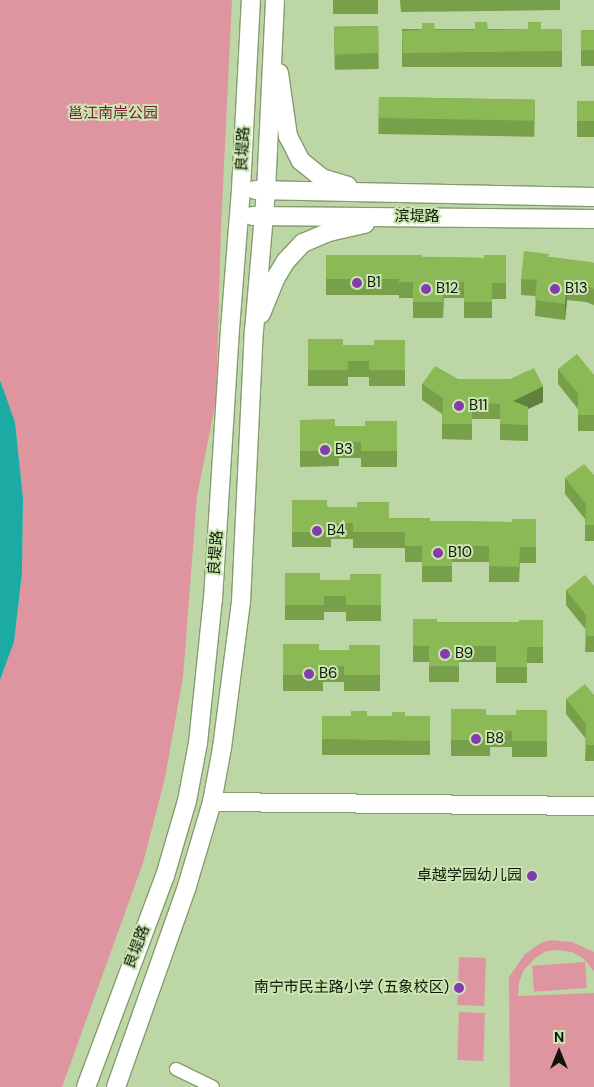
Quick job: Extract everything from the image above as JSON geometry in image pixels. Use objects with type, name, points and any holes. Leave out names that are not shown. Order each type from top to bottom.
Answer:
[{"type":"main road","name":"良堤路","points":[[86,1087],[165,876],[187,801],[198,743],[213,599],[230,330],[242,189],[251,0]]},
{"type":"main road","name":"良堤路","points":[[116,1087],[187,886],[212,802],[222,748],[241,602],[254,331],[266,191],[276,0]]},
{"type":"main road","points":[[249,31],[273,33],[288,136],[301,161],[322,178],[342,185],[401,193]]},
{"type":"main road","name":"滨堤路","points":[[242,189],[594,197]]},
{"type":"main road","points":[[400,217],[373,215],[368,211],[367,205],[372,197],[401,193]]},
{"type":"main road","name":"滨堤路","points":[[239,216],[594,219]]},
{"type":"main road","points":[[230,330],[254,331],[275,279],[286,261],[303,243],[329,232],[400,217]]},
{"type":"main road","points":[[212,802],[594,806]]},
{"type":"street","points":[[176,1069],[213,1087]]},
{"type":"green space","name":"邕江南岸公园","points":[[0,0],[232,0],[221,227],[216,401],[197,496],[183,677],[165,778],[143,863],[62,1087],[0,1087],[0,680],[14,642],[22,573],[23,498],[15,422],[0,380]]},
{"type":"green space","points":[[550,940],[572,942],[594,952],[594,971],[583,958],[572,952],[547,951],[536,957],[524,970],[519,982],[518,996],[594,993],[594,1087],[510,1087],[509,977],[525,954],[541,943]]},
{"type":"green space","points":[[459,957],[486,958],[484,1006],[457,1005]]},
{"type":"green space","points":[[585,962],[587,988],[534,992],[532,966]]},
{"type":"green space","points":[[459,1012],[485,1013],[483,1061],[457,1060]]},
{"type":"water","points":[[0,380],[15,422],[23,498],[22,573],[14,642],[0,680]]},
{"type":"building","points":[[475,22],[487,22],[488,30],[528,29],[528,22],[541,22],[541,29],[562,29],[562,51],[403,53],[402,31],[422,30],[422,23],[434,23],[435,30],[475,30]]},
{"type":"building","points":[[378,26],[379,53],[335,55],[334,28]]},
{"type":"building","points":[[581,30],[594,30],[594,50],[581,50]]},
{"type":"building","points":[[379,97],[535,100],[535,121],[379,118]]},
{"type":"building","points":[[577,101],[594,101],[594,121],[577,121]]},
{"type":"building","points":[[524,251],[549,254],[548,257],[594,263],[594,289],[567,284],[565,304],[535,300],[537,280],[521,279]]},
{"type":"building","points":[[326,255],[422,255],[422,257],[484,258],[484,255],[506,255],[506,283],[492,283],[492,302],[464,302],[464,282],[444,282],[443,302],[413,302],[413,282],[399,282],[399,279],[326,279]]},
{"type":"building","points":[[308,339],[343,339],[343,345],[374,345],[374,340],[405,340],[405,370],[369,370],[369,361],[348,361],[348,370],[308,370]]},
{"type":"building","points":[[577,354],[594,375],[594,415],[578,415],[578,394],[558,369]]},
{"type":"building","points":[[435,366],[458,379],[510,379],[534,368],[543,386],[513,401],[528,407],[528,425],[500,424],[500,404],[472,403],[472,424],[442,424],[443,398],[422,384]]},
{"type":"building","points":[[335,419],[335,426],[365,426],[365,421],[397,421],[397,451],[361,451],[361,442],[339,442],[339,451],[300,451],[300,420]]},
{"type":"building","points":[[584,464],[594,475],[594,525],[585,525],[586,504],[565,478]]},
{"type":"building","points":[[292,500],[327,500],[327,507],[357,507],[357,502],[389,502],[389,518],[430,518],[430,521],[512,522],[512,519],[536,519],[536,547],[520,547],[519,567],[489,566],[489,546],[452,546],[452,566],[422,566],[422,546],[405,546],[405,532],[353,532],[353,523],[331,523],[331,532],[292,532]]},
{"type":"building","points":[[285,573],[320,573],[320,580],[350,580],[350,574],[381,574],[381,605],[346,605],[346,596],[324,596],[324,605],[285,605]]},
{"type":"building","points":[[585,575],[594,586],[594,636],[585,636],[586,615],[566,590]]},
{"type":"building","points":[[413,619],[437,619],[437,622],[519,622],[519,620],[543,620],[543,647],[527,647],[527,667],[496,667],[496,646],[459,646],[459,666],[429,666],[429,646],[413,646]]},
{"type":"building","points":[[283,644],[319,644],[319,650],[349,650],[349,645],[380,645],[380,675],[344,675],[344,666],[323,666],[323,675],[283,675]]},
{"type":"building","points":[[585,684],[594,695],[594,745],[585,745],[586,724],[566,699]]},
{"type":"building","points":[[451,709],[486,709],[486,715],[516,715],[516,710],[547,710],[547,741],[512,741],[512,731],[490,731],[490,740],[451,740]]},
{"type":"building","points":[[351,711],[367,711],[367,716],[392,716],[392,712],[405,712],[405,716],[430,716],[430,741],[322,739],[322,716],[351,716]]},
{"type":"place","name":"B1","points":[[357,283]]},
{"type":"place","name":"B12","points":[[426,289]]},
{"type":"place","name":"B13","points":[[555,289]]},
{"type":"place","name":"B11","points":[[459,406]]},
{"type":"place","name":"B3","points":[[325,450]]},
{"type":"place","name":"B4","points":[[317,531]]},
{"type":"place","name":"B10","points":[[438,553]]},
{"type":"place","name":"B9","points":[[445,654]]},
{"type":"place","name":"B6","points":[[309,674]]},
{"type":"place","name":"B8","points":[[476,739]]},
{"type":"place","name":"卓越学园幼儿园","points":[[532,876]]},
{"type":"place","name":"南宁市民主路小学 (五象校区)","points":[[459,988]]}]
